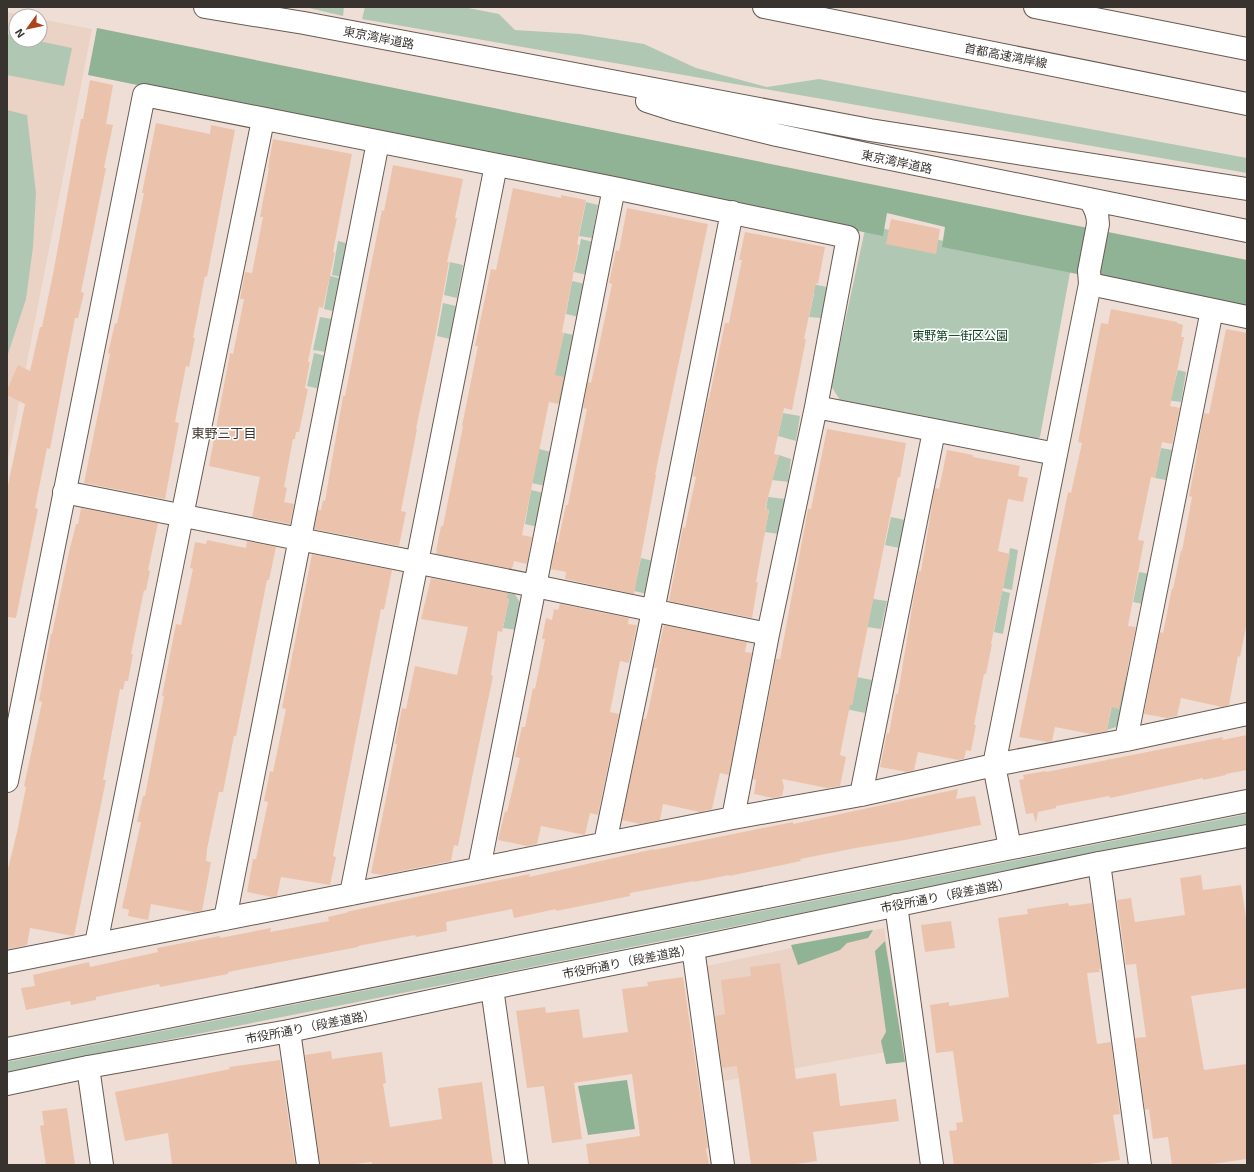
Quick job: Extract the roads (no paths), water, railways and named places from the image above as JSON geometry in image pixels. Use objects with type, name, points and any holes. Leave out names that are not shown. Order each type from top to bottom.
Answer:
[{"type":"main road","name":"東京湾岸道路","points":[[205,7],[304,23],[870,130],[1247,189]]},
{"type":"main road","name":"首都高速湾岸線","points":[[764,7],[1247,104]]},
{"type":"main road","points":[[1035,7],[1247,50]]},
{"type":"main road","name":"東京湾岸道路","points":[[552,70],[675,110],[777,135],[1247,231]]},
{"type":"main road","points":[[7,781],[144,95],[263,120],[614,188],[848,237],[816,407],[768,634],[734,818]]},
{"type":"main road","points":[[96,944],[263,120]]},
{"type":"main road","points":[[225,919],[378,142]]},
{"type":"main road","points":[[351,894],[496,165]]},
{"type":"main road","points":[[479,868],[614,188]]},
{"type":"main road","points":[[1010,848],[994,765],[1090,284],[1089,271],[1098,224],[1098,216],[1090,200]]},
{"type":"main road","points":[[605,843],[732,212]]},
{"type":"main road","points":[[1090,284],[1247,317]]},
{"type":"main road","points":[[1126,740],[1212,310]]},
{"type":"main road","points":[[816,407],[1056,454]]},
{"type":"main road","points":[[861,795],[934,431]]},
{"type":"main road","points":[[64,492],[768,634]]},
{"type":"main road","points":[[7,962],[605,843],[861,795],[994,765],[1126,740],[1247,714]]},
{"type":"main road","points":[[7,1049],[1247,801]]},
{"type":"main road","name":"市役所通り（段差道路）","points":[[7,1084],[88,1067],[289,1031],[1099,863],[1247,836]]},
{"type":"main road","points":[[1099,863],[1140,1165]]},
{"type":"main road","points":[[896,905],[932,1165]]},
{"type":"main road","points":[[693,948],[723,1165]]},
{"type":"main road","points":[[492,988],[517,1165]]},
{"type":"main road","points":[[289,1031],[308,1165]]},
{"type":"main road","points":[[88,1067],[102,1165]]},
{"type":"district","name":"東野三丁目","points":[[224,433]]},
{"type":"park label","name":"東野第一街区公園","points":[[960,335]]}]
